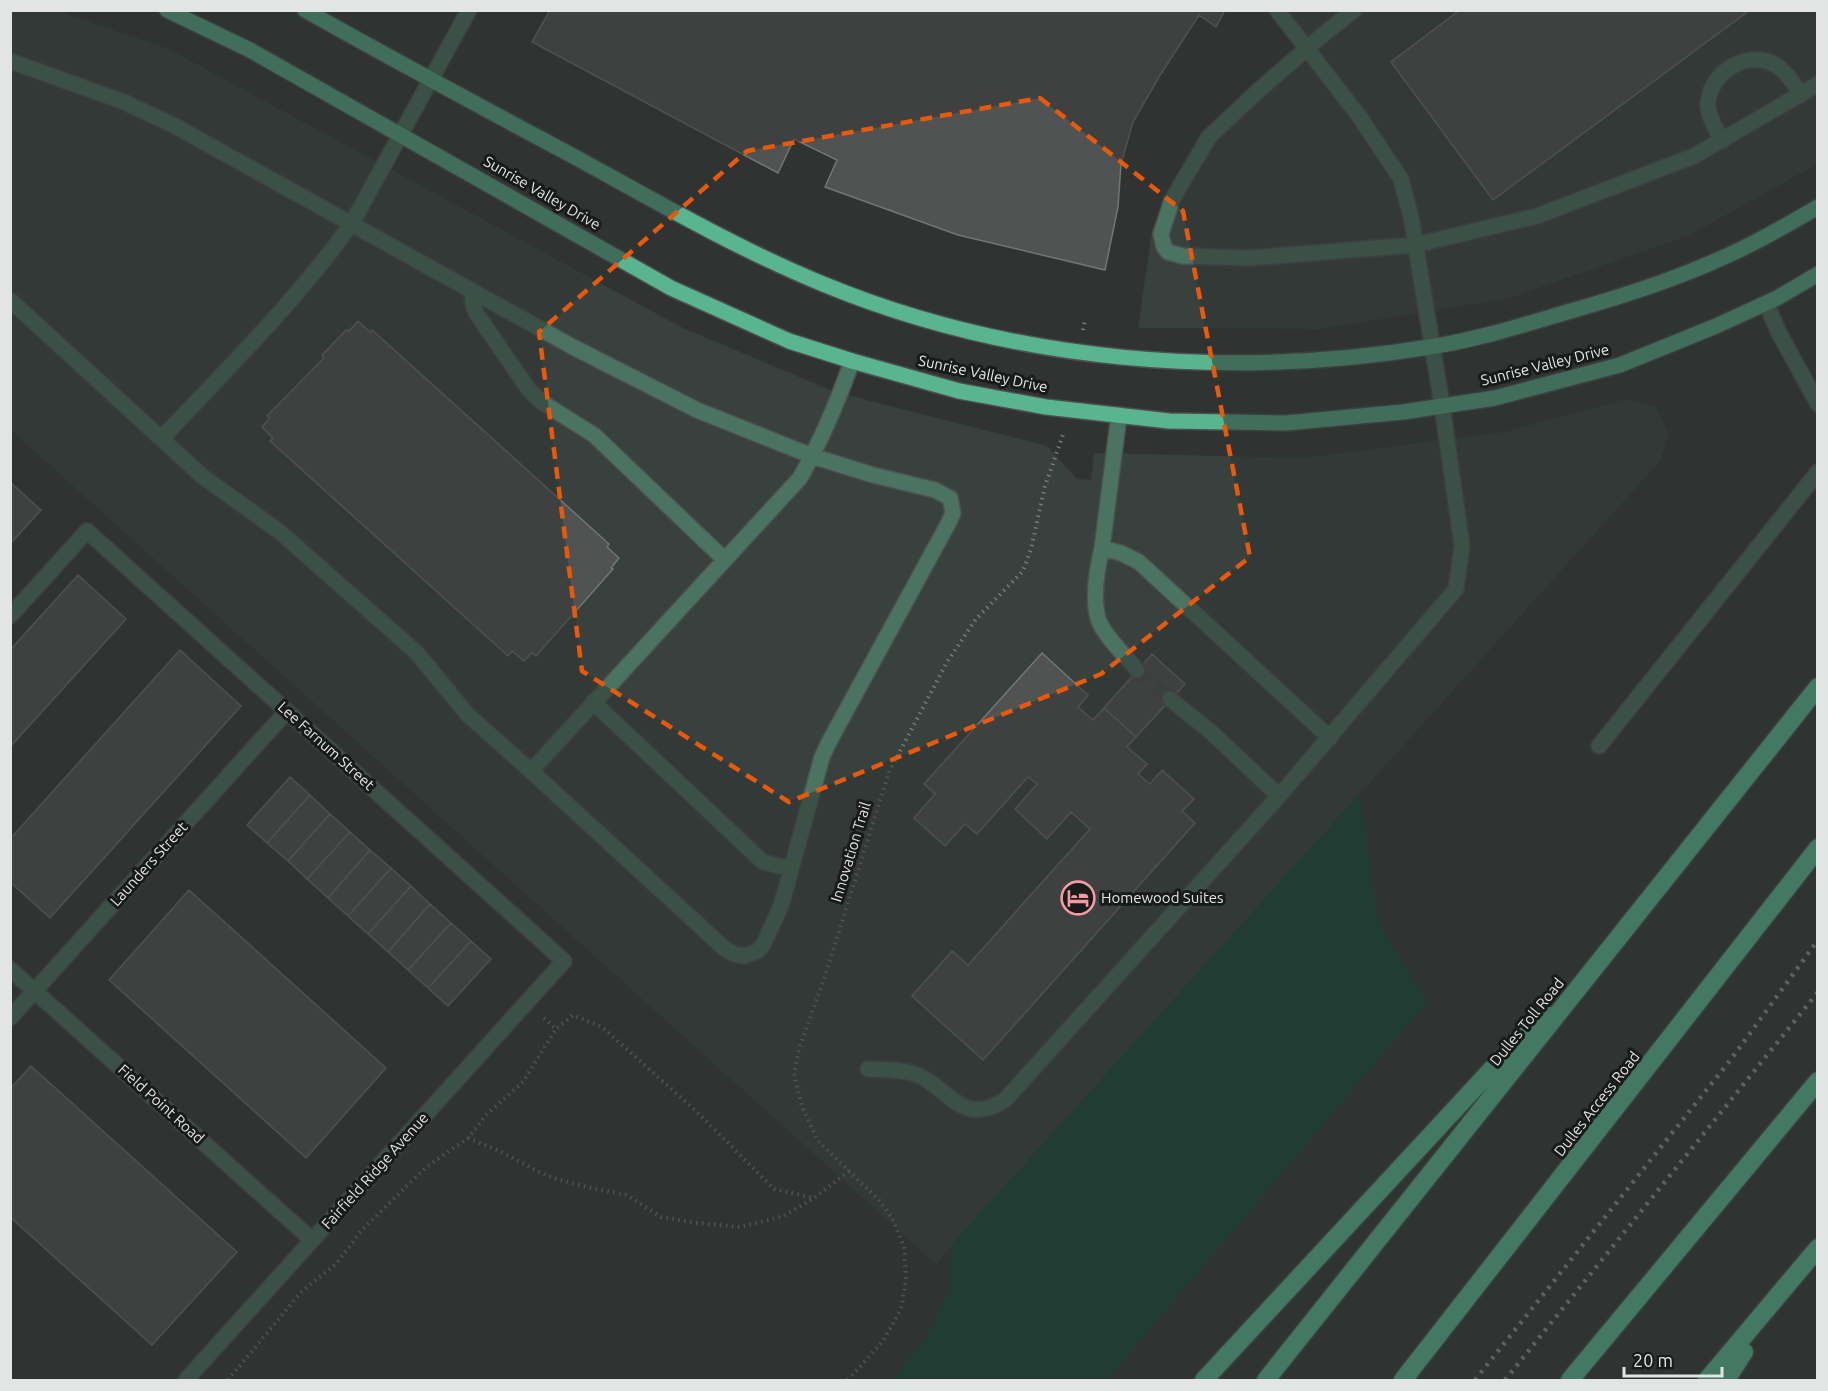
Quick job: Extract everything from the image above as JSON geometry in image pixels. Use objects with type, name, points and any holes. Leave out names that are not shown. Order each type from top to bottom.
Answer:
[{"type":"highway","name":"Dulles Toll Road","points":[[1266,1380],[1818,687]]},
{"type":"highway","name":"Dulles Access Road","points":[[1403,1380],[1818,848]]},
{"type":"highway","points":[[1204,1380],[1643,906]]},
{"type":"highway","points":[[1570,1380],[1818,1081]]},
{"type":"highway","points":[[1707,1380],[1818,1248]]},
{"type":"highway","points":[[1726,1380],[1777,1298]]},
{"type":"main road","name":"Sunrise Valley Drive","points":[[166,10],[250,50],[671,288],[789,341],[959,391],[1069,410],[1218,423],[1286,423],[1355,417],[1495,398],[1620,365],[1716,326],[1766,303],[1818,274]]},
{"type":"main road","points":[[305,10],[736,245],[824,285],[909,315],[998,339],[1079,352],[1169,361],[1259,363],[1349,357],[1432,347],[1550,317],[1677,277],[1759,240],[1818,207]]},
{"type":"street","points":[[162,438],[281,310],[336,246],[352,223],[402,135],[469,10]]},
{"type":"street","points":[[868,1069],[914,1074],[929,1082],[957,1105],[970,1109],[982,1110],[1005,1100],[1279,796],[1456,589],[1462,546],[1442,405],[1415,245],[1401,179],[1359,116],[1277,10]]},
{"type":"street","points":[[1354,10],[1306,49],[1209,137],[1172,200],[1162,227],[1164,247],[1168,252],[1182,256],[1249,258],[1415,245],[1537,216],[1684,160],[1722,141],[1818,84]]},
{"type":"street","points":[[1722,141],[1708,107],[1712,88],[1723,72],[1749,60],[1769,62],[1782,70],[1801,95]]},
{"type":"street","points":[[10,61],[124,102],[175,126],[573,347],[697,410],[812,456],[873,475],[935,490],[950,498],[953,513],[822,757],[781,906],[758,951],[744,956],[734,954],[716,940],[467,714],[417,653],[280,532],[202,476],[10,300]]},
{"type":"street","points":[[474,292],[472,301],[476,313],[529,390],[543,403],[594,435],[725,560]]},
{"type":"street","points":[[1766,303],[1778,331],[1818,404]]},
{"type":"street","points":[[531,771],[800,478],[842,391],[852,360]]},
{"type":"street","points":[[1119,416],[1096,586],[1098,619],[1105,632],[1137,670]]},
{"type":"street","points":[[1599,746],[1818,472]]},
{"type":"street","name":"Lee Farnum Street","points":[[10,616],[87,531],[564,961]]},
{"type":"street","points":[[1102,548],[1121,553],[1139,562],[1330,738]]},
{"type":"street","points":[[1170,699],[1211,732],[1279,796]]},
{"type":"street","points":[[593,702],[763,862],[791,869]]},
{"type":"street","name":"Launders Street","points":[[10,1018],[287,711]]},
{"type":"street","name":"Fairfield Ridge Avenue","points":[[186,1380],[564,961]]},
{"type":"street","name":"Field Point Road","points":[[10,969],[312,1240]]},
{"type":"path","points":[[1079,352],[1085,319]]},
{"type":"path","name":"Innovation Trail","points":[[848,1380],[883,1341],[901,1309],[906,1280],[904,1247],[892,1218],[878,1199],[818,1141],[802,1107],[794,1074],[799,1049],[825,976],[889,772],[947,662],[976,619],[1023,571],[1031,549],[1045,486],[1062,442],[1069,410]]},
{"type":"path","points":[[228,1380],[302,1291],[336,1264],[362,1230],[425,1168],[468,1138],[488,1114],[523,1082],[556,1029],[573,1015],[602,1028],[695,1110],[774,1189],[814,1198]]},
{"type":"path","points":[[544,1018],[556,1029]]},
{"type":"path","points":[[468,1138],[547,1176],[627,1195],[661,1216],[695,1223],[740,1227],[784,1216],[814,1198],[849,1171]]},
{"type":"highlighted area","points":[[1040,98],[1183,211],[1250,557],[1101,674],[789,802],[582,671],[539,332],[747,151]]},
{"type":"shaded area","points":[[54,10],[169,49],[683,328],[835,392],[1047,446],[1077,479],[1091,480],[1094,453],[1304,458],[1504,432],[1627,399],[1655,407],[1669,433],[1660,461],[936,1264],[11,430],[11,11]]},
{"type":"shaded area","points":[[1287,11],[1817,11],[1817,164],[1690,235],[1510,298],[1321,329],[1138,328],[1152,230],[1192,147],[1311,41]]},
{"type":"green space","points":[[1360,793],[1378,922],[1427,1002],[1107,1380],[893,1380],[927,1336],[949,1291],[951,1245]]},
{"type":"building","points":[[550,10],[1225,10],[1216,27],[1199,15],[1133,122],[1121,164],[1118,207],[1105,270],[958,235],[825,187],[837,160],[794,139],[778,173],[532,42]]},
{"type":"building","points":[[1460,10],[1750,10],[1493,200],[1391,62]]},
{"type":"building","points":[[358,321],[370,332],[372,330],[609,544],[607,547],[619,558],[611,568],[613,569],[536,656],[532,653],[524,661],[512,651],[508,656],[270,441],[273,438],[262,427],[270,418],[267,416],[324,358],[322,355]]},
{"type":"building","points":[[10,482],[41,510],[10,544]]},
{"type":"building","points":[[78,575],[126,619],[10,747],[10,650]]},
{"type":"building","points":[[180,650],[241,706],[50,918],[10,882],[10,839]]},
{"type":"building","name":"Homewood Suites","points":[[1042,653],[1088,695],[1078,707],[1093,720],[1104,708],[1136,737],[1127,747],[1147,764],[1138,774],[1150,784],[1162,770],[1194,799],[1182,811],[1195,823],[983,1060],[912,996],[952,951],[968,965],[1090,829],[1071,812],[1047,839],[1015,809],[1037,784],[1028,777],[977,834],[965,824],[945,846],[914,818],[935,794],[924,784]]},
{"type":"building","points":[[1152,654],[1185,684],[1136,737],[1104,708]]},
{"type":"building","points":[[290,777],[310,795],[267,843],[247,825]]},
{"type":"building","points":[[310,795],[330,814],[288,861],[267,843]]},
{"type":"building","points":[[330,814],[350,832],[307,879],[288,861]]},
{"type":"building","points":[[350,832],[370,850],[328,898],[307,879]]},
{"type":"building","points":[[370,850],[391,868],[348,916],[328,898]]},
{"type":"building","points":[[391,868],[411,886],[368,934],[348,916]]},
{"type":"building","points":[[411,886],[430,904],[388,952],[368,934]]},
{"type":"building","points":[[189,890],[386,1068],[306,1158],[109,980]]},
{"type":"building","points":[[430,904],[451,923],[408,970],[388,952]]},
{"type":"building","points":[[451,923],[471,941],[428,988],[408,970]]},
{"type":"building","points":[[471,941],[491,959],[448,1006],[428,988]]},
{"type":"building","points":[[31,1066],[237,1252],[152,1345],[10,1217],[10,1089]]},
{"type":"tunnel","points":[[1137,670],[1170,699]]},
{"type":"railway","points":[[1475,1380],[1732,1058],[1818,940]]},
{"type":"railway","points":[[1505,1380],[1818,992]]},
{"type":"place","name":"Homewood Suites","points":[[1078,898]]}]
